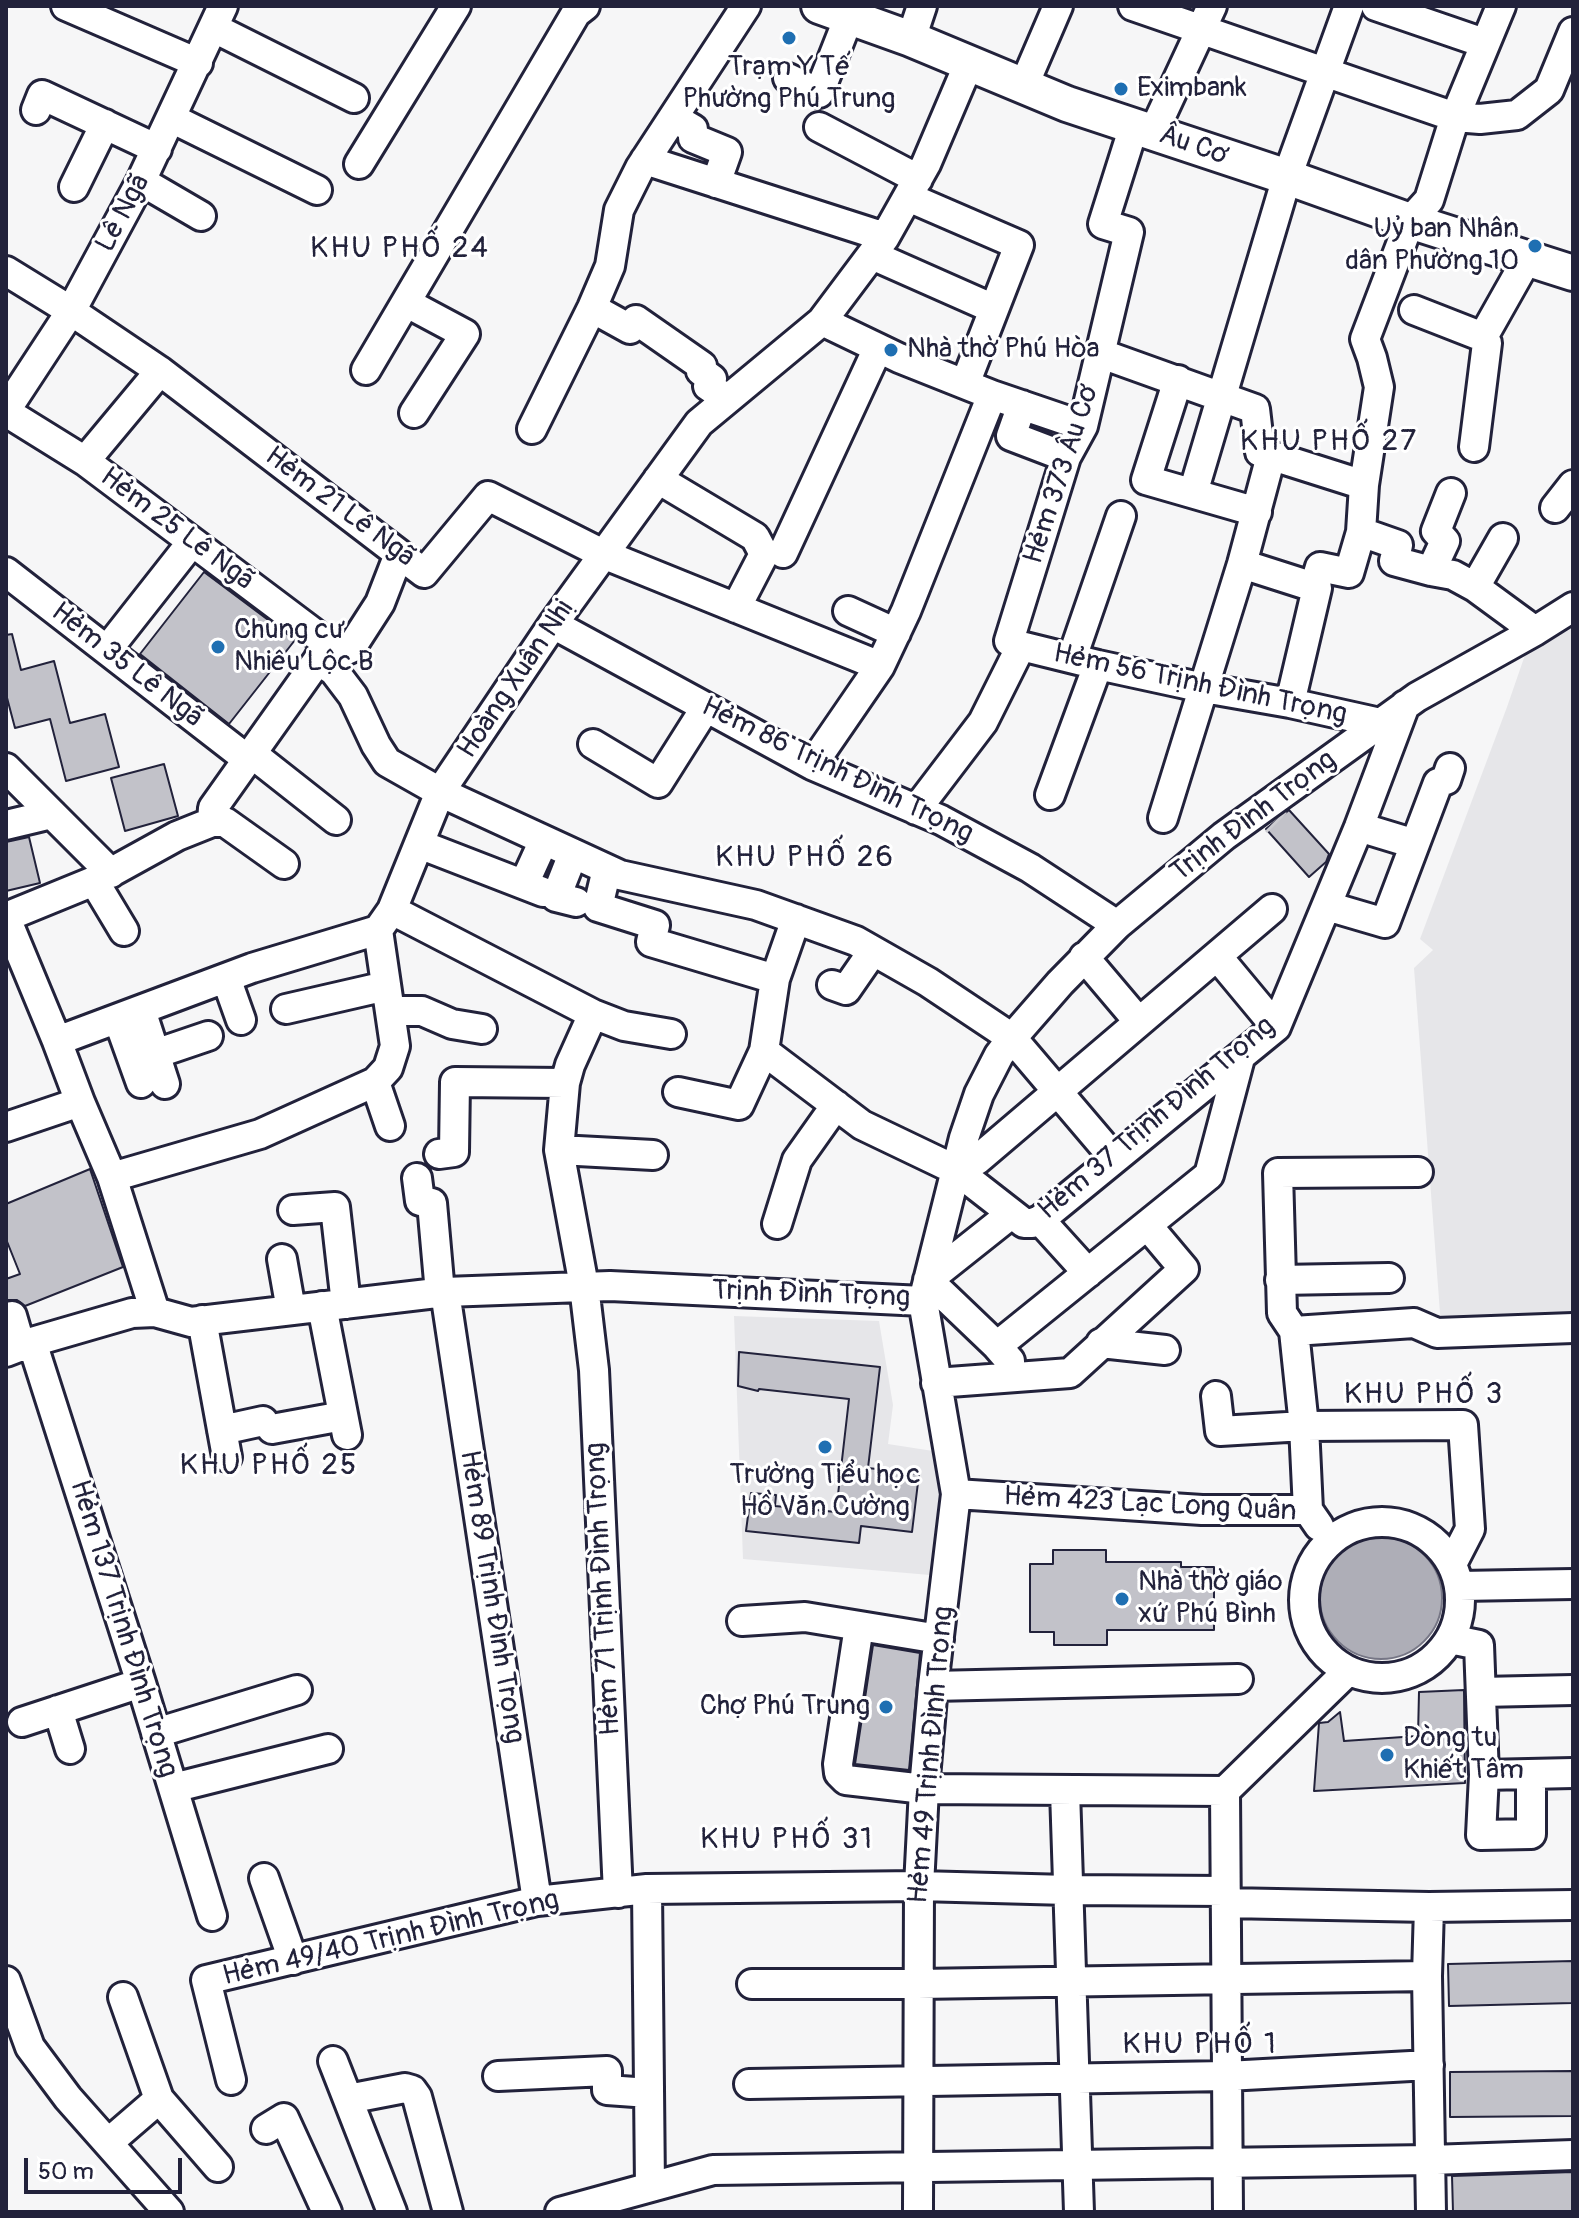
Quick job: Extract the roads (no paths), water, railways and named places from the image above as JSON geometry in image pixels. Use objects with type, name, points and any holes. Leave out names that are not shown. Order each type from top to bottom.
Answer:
[{"type":"main road","name":"Âu Cơ","points":[[834,12],[911,39],[1067,104],[1573,273]]},
{"type":"street","points":[[66,6],[198,63]]},
{"type":"street","points":[[359,164],[456,6]]},
{"type":"street","points":[[366,370],[576,13],[585,6]]},
{"type":"street","points":[[532,429],[610,266],[619,210],[645,160],[746,6]]},
{"type":"street","points":[[911,39],[922,6]]},
{"type":"street","points":[[1024,85],[1058,6]]},
{"type":"street","points":[[1133,6],[1207,18],[1323,73],[1455,117],[1480,119],[1517,115],[1549,90],[1573,32]]},
{"type":"street","points":[[1193,493],[1287,177],[1349,6]]},
{"type":"street","points":[[1376,6],[1484,43]]},
{"type":"street","points":[[1314,587],[1320,567],[1349,573],[1361,532],[1364,485],[1379,387],[1365,339],[1410,221],[1429,200],[1455,117],[1501,6]]},
{"type":"street","points":[[788,78],[819,93],[834,12]]},
{"type":"street","points":[[219,17],[354,98]]},
{"type":"street","name":"Lê Ngã","points":[[10,421],[141,181],[219,17]]},
{"type":"street","points":[[1144,130],[1207,18]]},
{"type":"street","name":"Hoàng Xuân Nhị","points":[[385,920],[440,792],[553,624],[699,423],[822,321],[879,246],[913,188],[969,63]]},
{"type":"street","points":[[36,110],[42,95],[157,149]]},
{"type":"street","points":[[171,118],[317,190]]},
{"type":"street","points":[[674,118],[693,129],[693,138],[727,152],[716,183]]},
{"type":"street","points":[[74,187],[105,124]]},
{"type":"street","points":[[819,127],[913,188],[1019,245],[965,384]]},
{"type":"street","name":"Hẻm 373 Âu Cơ","points":[[1021,646],[1009,641],[1066,457],[1083,426],[1129,232],[1103,224],[1144,130]]},
{"type":"street","points":[[645,160],[716,183],[879,246],[994,309]]},
{"type":"street","points":[[141,181],[201,216]]},
{"type":"street","points":[[1483,337],[1527,259]]},
{"type":"street","name":"Hẻm 21 Lê Ngã","points":[[6,271],[160,371],[424,573],[488,496],[603,554]]},
{"type":"street","points":[[407,303],[465,334],[414,413]]},
{"type":"street","points":[[592,308],[630,329],[636,320],[702,366],[701,371],[712,379],[708,386],[727,399]]},
{"type":"street","points":[[1414,310],[1483,337],[1487,343],[1474,447]]},
{"type":"street","points":[[822,321],[878,348],[992,395],[1083,426]]},
{"type":"street","points":[[783,553],[878,348]]},
{"type":"street","points":[[1099,353],[1255,409],[1260,452],[1364,485]]},
{"type":"street","points":[[85,461],[160,371]]},
{"type":"street","points":[[1178,380],[1146,480],[1257,512]]},
{"type":"street","points":[[812,765],[880,666],[992,395]]},
{"type":"street","points":[[1022,405],[1011,436],[1066,457]]},
{"type":"street","name":"Hẻm 25 Lê Ngã","points":[[10,421],[85,461],[192,542],[322,652],[353,696],[387,762],[440,792],[620,875],[756,905],[856,941],[928,982],[1012,1038],[1114,1158]]},
{"type":"street","points":[[1163,818],[1242,564],[1271,456]]},
{"type":"street","points":[[658,479],[755,537],[764,554],[736,608]]},
{"type":"street","points":[[1555,508],[1573,485]]},
{"type":"street","points":[[1431,571],[1445,541],[1436,531],[1451,493]]},
{"type":"street","points":[[1050,795],[1121,516]]},
{"type":"street","points":[[1361,532],[1398,545],[1394,561],[1453,575],[1475,587],[1535,631]]},
{"type":"street","points":[[1475,587],[1503,538]]},
{"type":"street","points":[[107,650],[192,542]]},
{"type":"street","points":[[212,822],[213,808],[322,652],[342,652],[351,648],[380,603],[399,554]]},
{"type":"street","points":[[603,554],[880,666]]},
{"type":"street","points":[[1242,564],[1317,588],[1290,703]]},
{"type":"street","name":"Hẻm 35 Lê Ngã","points":[[6,572],[336,820]]},
{"type":"street","name":"Trịnh Đình Trọng","points":[[20,1347],[132,1313],[155,1312],[191,1322],[443,1293],[584,1286],[925,1290],[967,1127],[979,1094],[999,1055],[1012,1038],[1084,957],[1117,925],[1224,836],[1269,814],[1405,705],[1573,607]]},
{"type":"street","points":[[848,611],[896,633]]},
{"type":"street","name":"Hẻm 86 Trịnh Đình Trọng","points":[[553,624],[812,765],[941,820],[1030,868],[1117,925]]},
{"type":"street","points":[[916,810],[983,722],[1021,646]]},
{"type":"street","name":"Hẻm 56 Trịnh Đình Trọng","points":[[1021,646],[1204,688],[1380,723]]},
{"type":"street","name":"Hẻm 37 Trịnh Đình Trọng","points":[[764,1051],[862,1125],[956,1170],[1024,1223],[1040,1220],[1276,1027],[1359,827],[1405,705]]},
{"type":"street","points":[[593,744],[658,783],[706,707]]},
{"type":"street","points":[[6,768],[52,814],[102,877],[124,931]]},
{"type":"street","points":[[1327,906],[1385,923],[1438,783],[1446,780],[1450,768]]},
{"type":"street","points":[[6,825],[52,814]]},
{"type":"street","points":[[155,1312],[112,1177],[6,918],[102,877],[177,836],[212,822],[225,822],[284,864]]},
{"type":"street","points":[[1359,827],[1415,844]]},
{"type":"street","points":[[419,844],[533,888],[544,840]]},
{"type":"street","points":[[573,854],[556,897],[576,902]]},
{"type":"street","points":[[607,869],[598,907],[655,925],[651,942],[775,979]]},
{"type":"street","points":[[956,1170],[977,1160],[1272,909]]},
{"type":"street","points":[[678,1092],[739,1105],[764,1051],[775,979],[796,919]]},
{"type":"street","points":[[112,1177],[260,1134],[375,1082],[388,1068],[395,1046],[388,998],[385,920]]},
{"type":"street","points":[[57,1041],[385,920],[593,1014],[624,1026],[671,1034]]},
{"type":"street","points":[[832,985],[846,990],[873,951]]},
{"type":"street","points":[[1217,956],[1276,1027]]},
{"type":"street","points":[[1084,957],[1139,1022]]},
{"type":"street","points":[[226,978],[241,1020]]},
{"type":"street","points":[[286,1009],[388,998],[452,1024],[482,1029]]},
{"type":"street","points":[[129,1014],[155,1054],[153,1084],[129,1014]]},
{"type":"street","name":"Hẻm 71 Trịnh Đình Trọng","points":[[593,1014],[565,1083],[559,1150],[584,1286],[594,1370],[618,1893]]},
{"type":"street","points":[[155,1054],[208,1036]]},
{"type":"street","points":[[997,1346],[1209,1175],[1240,1058]]},
{"type":"street","points":[[375,1082],[390,1126]]},
{"type":"street","points":[[439,1154],[454,1152],[455,1082],[565,1083]]},
{"type":"street","points":[[6,1127],[80,1102]]},
{"type":"street","points":[[777,1224],[797,1160],[836,1105]]},
{"type":"street","points":[[559,1150],[653,1155]]},
{"type":"street","points":[[1308,1510],[1304,1426],[1294,1331],[1282,1313],[1278,1173],[1418,1172]]},
{"type":"street","name":"Hẻm 89 Trịnh Đình Trọng","points":[[417,1178],[420,1201],[432,1203],[443,1293],[537,1901]]},
{"type":"street","points":[[202,1320],[224,1444],[267,1425],[345,1425],[334,1305],[335,1207],[293,1210]]},
{"type":"street","points":[[1011,1214],[925,1290],[997,1346],[1024,1378]]},
{"type":"street","points":[[1040,1220],[1088,1273]]},
{"type":"street","points":[[936,1383],[1070,1373],[1184,1269],[1147,1225]]},
{"type":"street","points":[[282,1259],[291,1310]]},
{"type":"street","points":[[1280,1280],[1389,1278]]},
{"type":"street","name":"Hẻm 49 Trịnh Đình Trọng","points":[[918,2212],[919,1886],[924,1789],[956,1494],[936,1383],[925,1290]]},
{"type":"street","name":"Hẻm 137 Trịnh Đình Trọng","points":[[12,1316],[20,1347],[141,1683],[212,1916]]},
{"type":"street","points":[[1294,1331],[1414,1323],[1437,1333],[1573,1328]]},
{"type":"street","points":[[1101,1343],[1165,1350]]},
{"type":"street","points":[[1216,1396],[1220,1431],[1304,1426],[1463,1425],[1470,1529],[1456,1575]]},
{"type":"street","name":"Hẻm 423 Lạc Long Quân","points":[[956,1494],[1202,1510],[1308,1510],[1330,1542]]},
{"type":"street","points":[[1373,1522],[1397,1523],[1419,1531],[1438,1545],[1456,1575],[1461,1604],[1458,1623],[1436,1658],[1416,1671],[1393,1678],[1370,1678],[1348,1671],[1332,1660],[1309,1630],[1304,1611],[1304,1592],[1309,1573],[1330,1542],[1351,1529],[1373,1522]]},
{"type":"street","points":[[1456,1575],[1573,1584]]},
{"type":"street","points":[[742,1621],[805,1617],[939,1639]]},
{"type":"street","points":[[859,1626],[839,1773],[846,1780],[924,1789],[1225,1791],[1348,1671]]},
{"type":"street","points":[[1450,1639],[1479,1645],[1484,1775],[1481,1835],[1531,1834],[1531,1774]]},
{"type":"street","points":[[933,1686],[1238,1679]]},
{"type":"street","points":[[22,1722],[141,1683]]},
{"type":"street","points":[[156,1733],[297,1690]]},
{"type":"street","points":[[1481,1692],[1573,1690]]},
{"type":"street","points":[[58,1710],[70,1749]]},
{"type":"street","points":[[173,1788],[328,1749]]},
{"type":"street","points":[[1484,1775],[1573,1773]]},
{"type":"street","points":[[1065,1791],[1079,2212]]},
{"type":"street","points":[[1225,1791],[1228,2212]]},
{"type":"street","points":[[264,1878],[293,1960]]},
{"type":"street","name":"Hẻm 49/40 Trịnh Đình Trọng","points":[[231,2080],[206,1980],[537,1901],[647,1889],[919,1886],[1429,1907],[1573,1905]]},
{"type":"street","points":[[647,1889],[650,2187]]},
{"type":"street","points":[[1429,1907],[1427,1976],[1431,2212]]},
{"type":"street","points":[[752,1984],[1427,1976]]},
{"type":"street","points":[[6,1981],[30,2047],[68,2098],[169,2212]]},
{"type":"street","points":[[123,1997],[159,2099],[218,2167]]},
{"type":"street","points":[[333,2061],[392,2212]]},
{"type":"street","points":[[749,2084],[1227,2076],[1429,2065]]},
{"type":"street","points":[[498,2076],[607,2071],[607,2090],[649,2093]]},
{"type":"street","points":[[348,2099],[405,2088],[412,2090],[417,2097],[448,2212]]},
{"type":"street","points":[[108,2143],[159,2099]]},
{"type":"street","points":[[266,2129],[284,2118],[327,2212]]},
{"type":"street","points":[[560,2212],[596,2207],[650,2187],[713,2170],[1430,2160],[1573,2155]]},
{"type":"place","name":"Trạm Y Tế Phường Phú Trung","points":[[789,38]]},
{"type":"place","name":"Eximbank","points":[[1121,89]]},
{"type":"place","name":"Uỷ ban Nhân dân Phường 10","points":[[1535,246]]},
{"type":"place","name":"Nhà thờ Phú Hòa","points":[[891,350]]},
{"type":"place","name":"Chung cư Nhiêu Lộc B","points":[[218,647]]},
{"type":"place","name":"Trường Tiểu học Hồ Văn Cường","points":[[825,1447]]},
{"type":"place","name":"Nhà thờ giáo xứ Phú Bình","points":[[1122,1599]]},
{"type":"place","name":"Chợ Phú Trung","points":[[886,1707]]},
{"type":"place","name":"Dòng tu Khiết Tâm","points":[[1387,1755]]},
{"type":"district","name":"KHU PHỐ 24","points":[[400,249]]},
{"type":"district","name":"KHU PHỐ 27","points":[[1329,442]]},
{"type":"district","name":"KHU PHỐ 26","points":[[805,858]]},
{"type":"district","name":"KHU PHỐ 3","points":[[1424,1395]]},
{"type":"district","name":"KHU PHỐ 25","points":[[269,1466]]},
{"type":"district","name":"KHU PHỐ 31","points":[[787,1840]]},
{"type":"district","name":"KHU PHỐ 1","points":[[1200,2045]]}]
